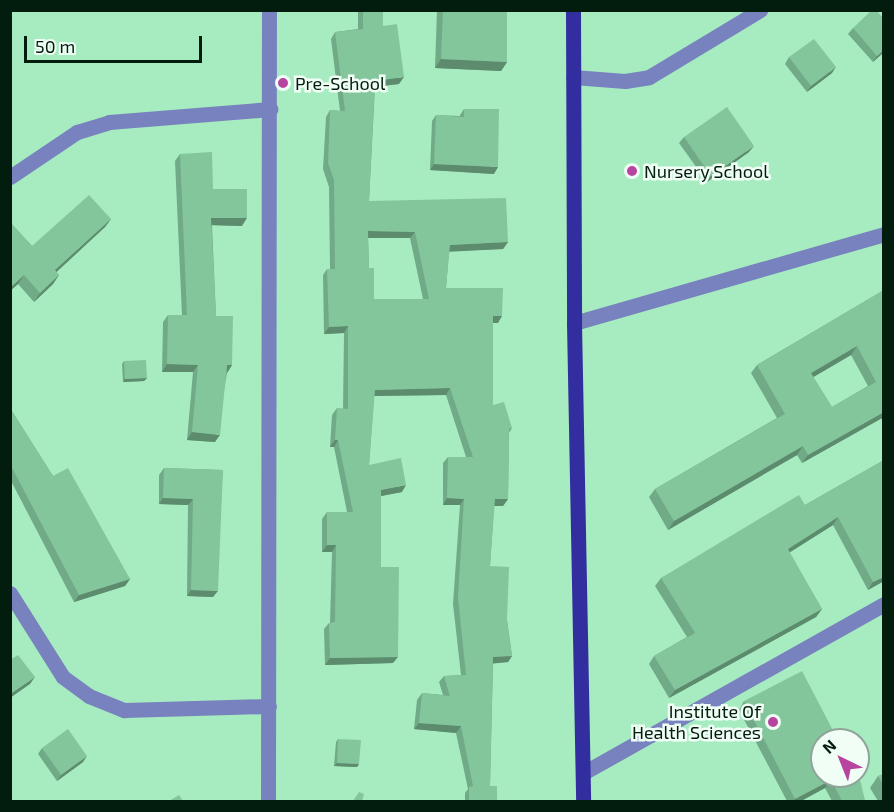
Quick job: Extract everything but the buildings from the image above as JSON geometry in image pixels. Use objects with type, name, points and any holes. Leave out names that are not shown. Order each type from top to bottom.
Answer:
[{"type":"main road","points":[[573,10],[574,324],[583,801]]},
{"type":"street","points":[[268,801],[269,10]]},
{"type":"street","points":[[573,77],[625,81],[649,77],[760,10]]},
{"type":"street","points":[[10,177],[77,132],[109,122],[270,109]]},
{"type":"street","points":[[574,324],[884,234]]},
{"type":"street","points":[[10,593],[15,610],[63,677],[88,696],[124,710],[269,706]]},
{"type":"street","points":[[583,773],[884,604]]},
{"type":"place","name":"Pre-School","points":[[283,83]]},
{"type":"place","name":"Nursery School","points":[[632,171]]},
{"type":"place","name":"Institute Of Health Sciences","points":[[773,722]]}]
